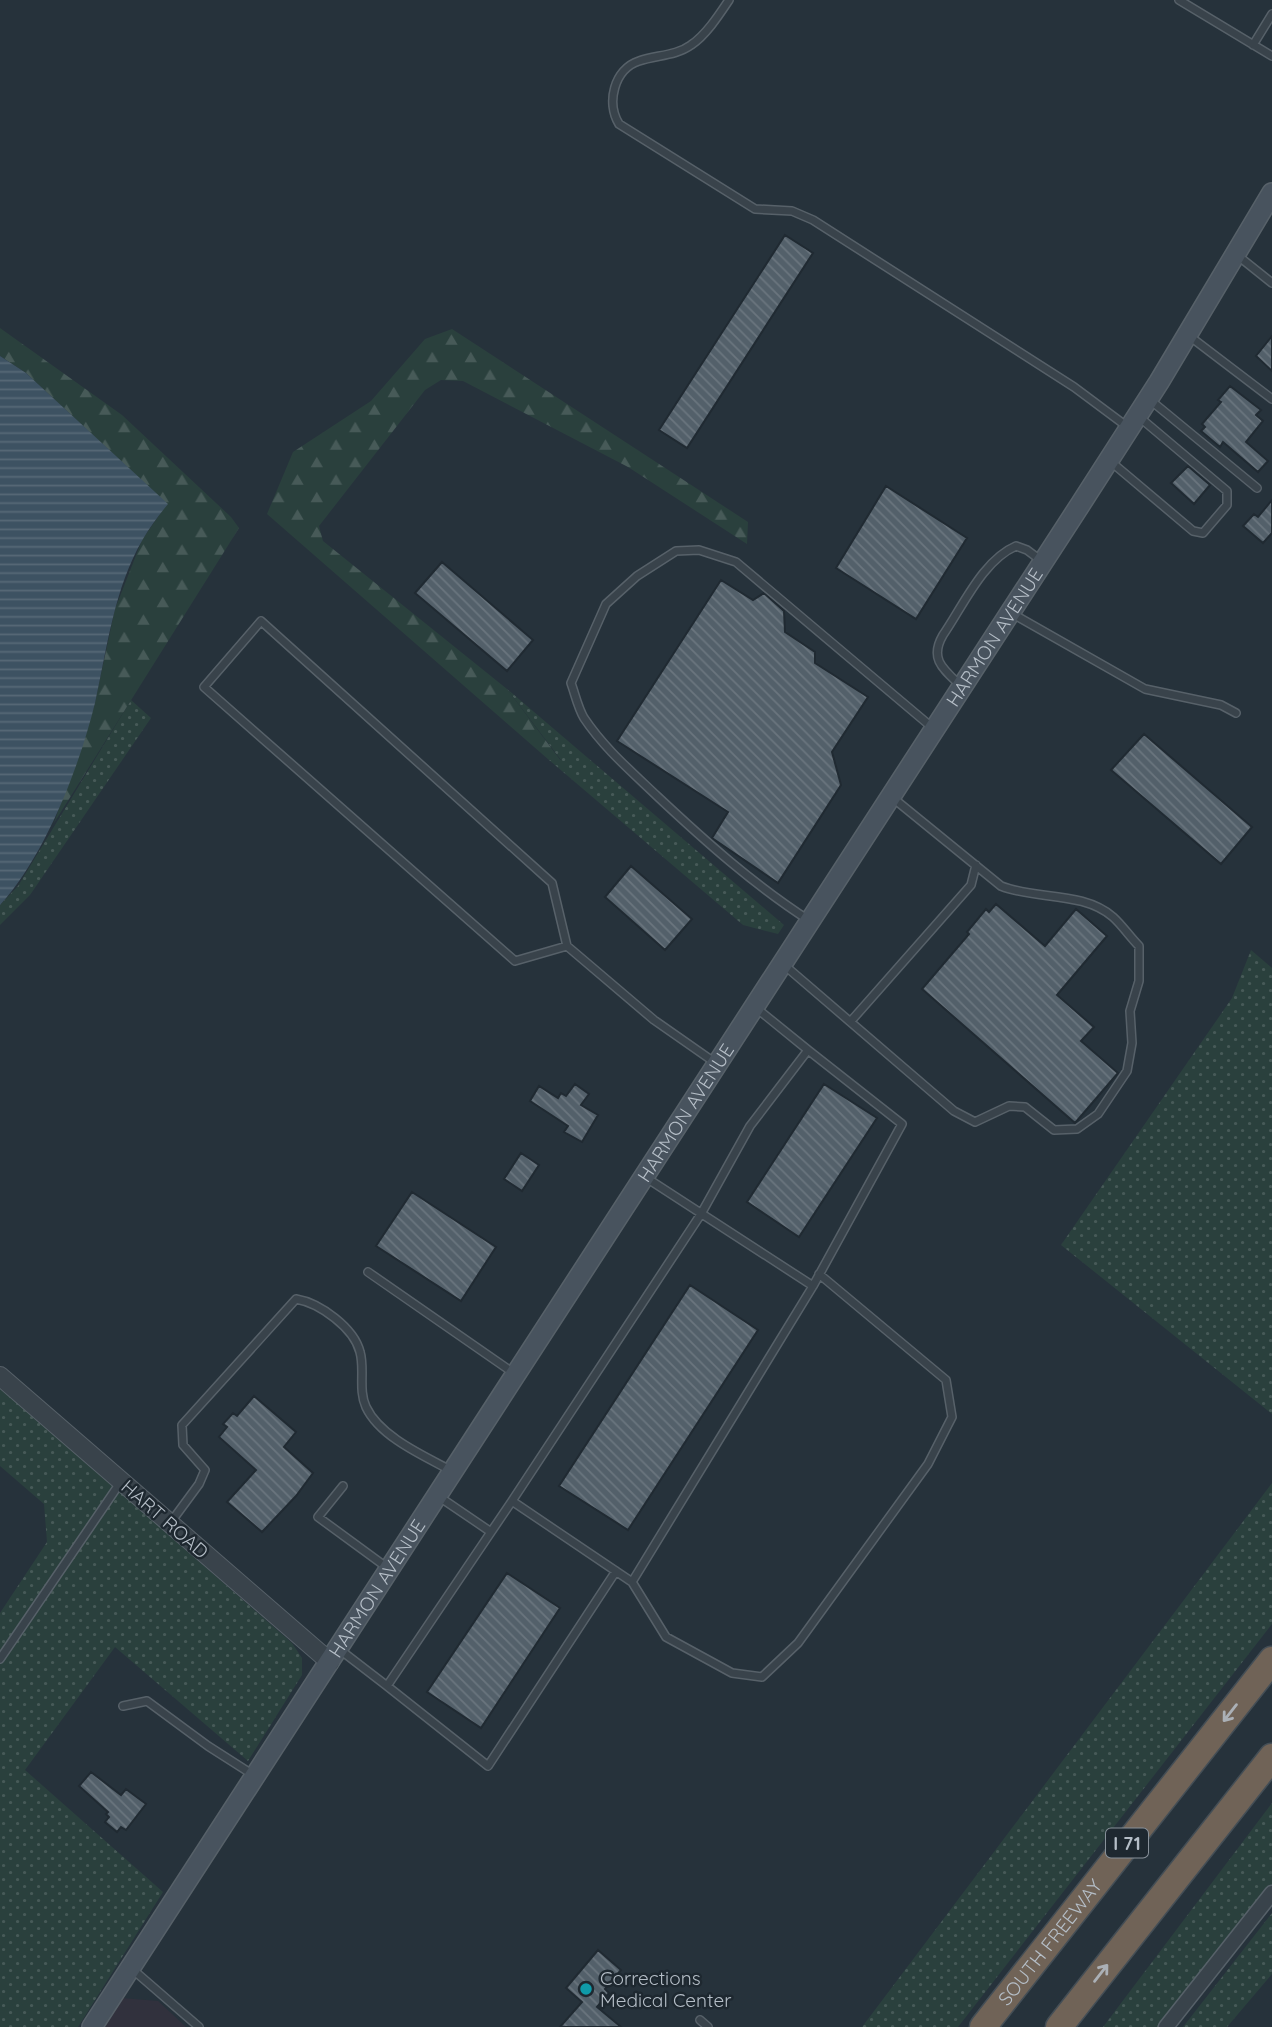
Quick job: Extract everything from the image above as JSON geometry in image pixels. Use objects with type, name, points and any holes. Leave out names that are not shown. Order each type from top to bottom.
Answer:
[{"type":"highway","name":"SOUTH FREEWAY","points":[[983,2027],[1272,1660]]},
{"type":"highway","points":[[1059,2027],[1272,1757]]},
{"type":"main road","name":"HARMON AVENUE","points":[[92,2027],[1109,460],[1272,193]]},
{"type":"street","name":"HART ROAD","points":[[0,1376],[170,1523],[335,1655]]},
{"type":"street","points":[[1166,2027],[1272,1893]]},
{"type":"lane","points":[[729,0],[691,45],[637,61],[627,69],[615,85],[612,98],[613,115],[619,124],[742,203],[755,209],[792,211],[813,220],[1074,387],[1138,414],[1257,488]]},
{"type":"lane","points":[[1179,0],[1272,56]]},
{"type":"lane","points":[[1254,45],[1272,14]]},
{"type":"lane","points":[[1235,254],[1272,283]]},
{"type":"lane","points":[[1187,334],[1272,399]]},
{"type":"lane","points":[[1109,460],[1194,531],[1203,533],[1227,505],[1227,492],[1213,477],[1138,414]]},
{"type":"lane","points":[[962,687],[940,667],[936,657],[936,647],[943,635],[993,562],[1005,551],[1016,546],[1027,550],[1043,562]]},
{"type":"lane","points":[[810,922],[769,894],[745,872],[704,842],[610,751],[582,715],[571,683],[606,604],[637,576],[676,551],[699,550],[736,562],[935,730]]},
{"type":"lane","points":[[1011,612],[1145,689],[1221,705],[1237,713]]},
{"type":"lane","points":[[567,946],[515,961],[204,687],[261,621],[552,883],[567,946],[654,1020],[717,1065]]},
{"type":"lane","points":[[783,964],[954,1111],[975,1122],[1009,1106],[1025,1107],[1054,1130],[1077,1129],[1098,1114],[1127,1070],[1132,1043],[1130,1011],[1139,981],[1139,946],[1112,916],[1087,903],[1020,894],[1001,886],[892,797]]},
{"type":"lane","points":[[850,1021],[971,885],[976,865]]},
{"type":"lane","points":[[632,1582],[813,1286],[902,1124],[755,1006]]},
{"type":"lane","points":[[387,1686],[701,1214],[750,1126],[808,1050]]},
{"type":"lane","points":[[644,1177],[813,1286]]},
{"type":"lane","points":[[368,1272],[515,1374]]},
{"type":"lane","points":[[512,1501],[632,1582],[666,1637],[732,1674],[762,1677],[798,1643],[928,1464],[952,1417],[946,1380],[819,1274]]},
{"type":"lane","points":[[170,1523],[199,1484],[205,1470],[183,1445],[182,1424],[296,1299],[310,1301],[350,1332],[360,1352],[365,1406],[380,1426],[419,1454],[453,1472]]},
{"type":"lane","points":[[0,1659],[121,1481]]},
{"type":"lane","points":[[343,1486],[318,1517],[390,1569]]},
{"type":"lane","points":[[437,1496],[491,1532]]},
{"type":"lane","points":[[335,1655],[387,1686],[488,1766],[616,1571]]},
{"type":"lane","points":[[122,1706],[147,1701],[208,1746],[256,1776]]},
{"type":"lane","points":[[131,1967],[199,2027]]},
{"type":"lane","points":[[700,2020],[708,2027]]},
{"type":"shaded area","points":[[0,356],[26,373],[168,504],[143,539],[125,578],[118,598],[95,703],[70,783],[32,862],[0,905]]},
{"type":"shaded area","points":[[122,1998],[158,2001],[186,2027],[103,2027]]},
{"type":"green space","points":[[0,328],[122,415],[231,517],[239,528],[54,823],[94,707],[115,609],[142,540],[167,504],[26,373],[0,356]]},
{"type":"green space","points":[[452,329],[748,522],[747,544],[628,467],[463,381],[441,380],[425,390],[319,526],[323,541],[507,689],[561,761],[549,760],[267,514],[293,452],[371,401],[425,339]]},
{"type":"green space","points":[[507,689],[784,925],[778,934],[743,925],[549,760],[561,760]]},
{"type":"green space","points":[[131,700],[151,718],[30,895],[0,925],[0,905],[18,886]]},
{"type":"green space","points":[[1251,950],[1272,968],[1272,1414],[1061,1245],[1232,998]]},
{"type":"green space","points":[[0,1387],[292,1643],[302,1658],[302,1675],[248,1761],[115,1647],[25,1770],[163,1892],[78,2027],[0,2027],[0,1613],[47,1542],[44,1504],[0,1466]]},
{"type":"green space","points":[[1272,1483],[1272,1624],[958,2027],[862,2027]]},
{"type":"green space","points":[[1272,1803],[1272,1890],[1163,2027],[1103,2027]]},
{"type":"green space","points":[[1272,1913],[1272,1974],[1227,2027],[1183,2027]]},
{"type":"building","points":[[785,235],[813,253],[687,448],[659,430]]},
{"type":"building","points":[[1272,336],[1272,371],[1256,356]]},
{"type":"building","points":[[1230,386],[1261,410],[1256,415],[1263,421],[1246,442],[1268,461],[1258,472],[1223,442],[1220,447],[1201,431],[1205,427],[1202,424],[1221,402],[1218,400]]},
{"type":"building","points":[[1188,466],[1210,485],[1194,504],[1171,483]]},
{"type":"building","points":[[886,486],[967,538],[916,619],[836,568]]},
{"type":"building","points":[[1272,500],[1272,533],[1263,543],[1243,526],[1254,514],[1258,517]]},
{"type":"building","points":[[442,562],[533,640],[507,671],[415,593]]},
{"type":"building","points":[[721,580],[753,600],[764,593],[784,611],[785,632],[815,652],[815,663],[868,697],[832,752],[841,785],[778,883],[712,838],[728,812],[617,741]]},
{"type":"building","points":[[1144,734],[1252,827],[1221,864],[1111,770]]},
{"type":"building","points":[[631,866],[692,919],[665,950],[605,897]]},
{"type":"building","points":[[996,904],[1045,946],[1076,909],[1107,936],[1057,995],[1094,1027],[1081,1041],[1118,1073],[1075,1123],[922,989],[969,934],[967,932],[986,909],[989,912]]},
{"type":"building","points":[[575,1084],[589,1094],[581,1105],[598,1115],[582,1142],[564,1132],[568,1126],[530,1101],[539,1086],[558,1098],[561,1093],[566,1096]]},
{"type":"building","points":[[824,1084],[877,1118],[799,1237],[747,1202]]},
{"type":"building","points":[[521,1153],[539,1165],[522,1191],[504,1179]]},
{"type":"building","points":[[412,1192],[496,1247],[461,1301],[376,1246]]},
{"type":"building","points":[[690,1285],[758,1330],[628,1530],[559,1486]]},
{"type":"building","points":[[254,1396],[296,1432],[284,1447],[313,1473],[296,1496],[262,1532],[227,1502],[256,1470],[219,1437],[227,1427],[223,1424],[233,1413],[237,1416]]},
{"type":"building","points":[[507,1573],[560,1608],[481,1728],[427,1692]]},
{"type":"building","points":[[91,1772],[121,1795],[126,1789],[146,1804],[126,1830],[121,1827],[117,1832],[105,1822],[109,1817],[106,1814],[108,1812],[79,1786]]},
{"type":"building","name":"Corrections Medical Center","points":[[598,1950],[621,1970],[605,1989],[609,1993],[597,2007],[621,2027],[560,2027],[582,2002],[566,1988]]},
{"type":"place","name":"Corrections Medical Center","points":[[586,1989]]}]
